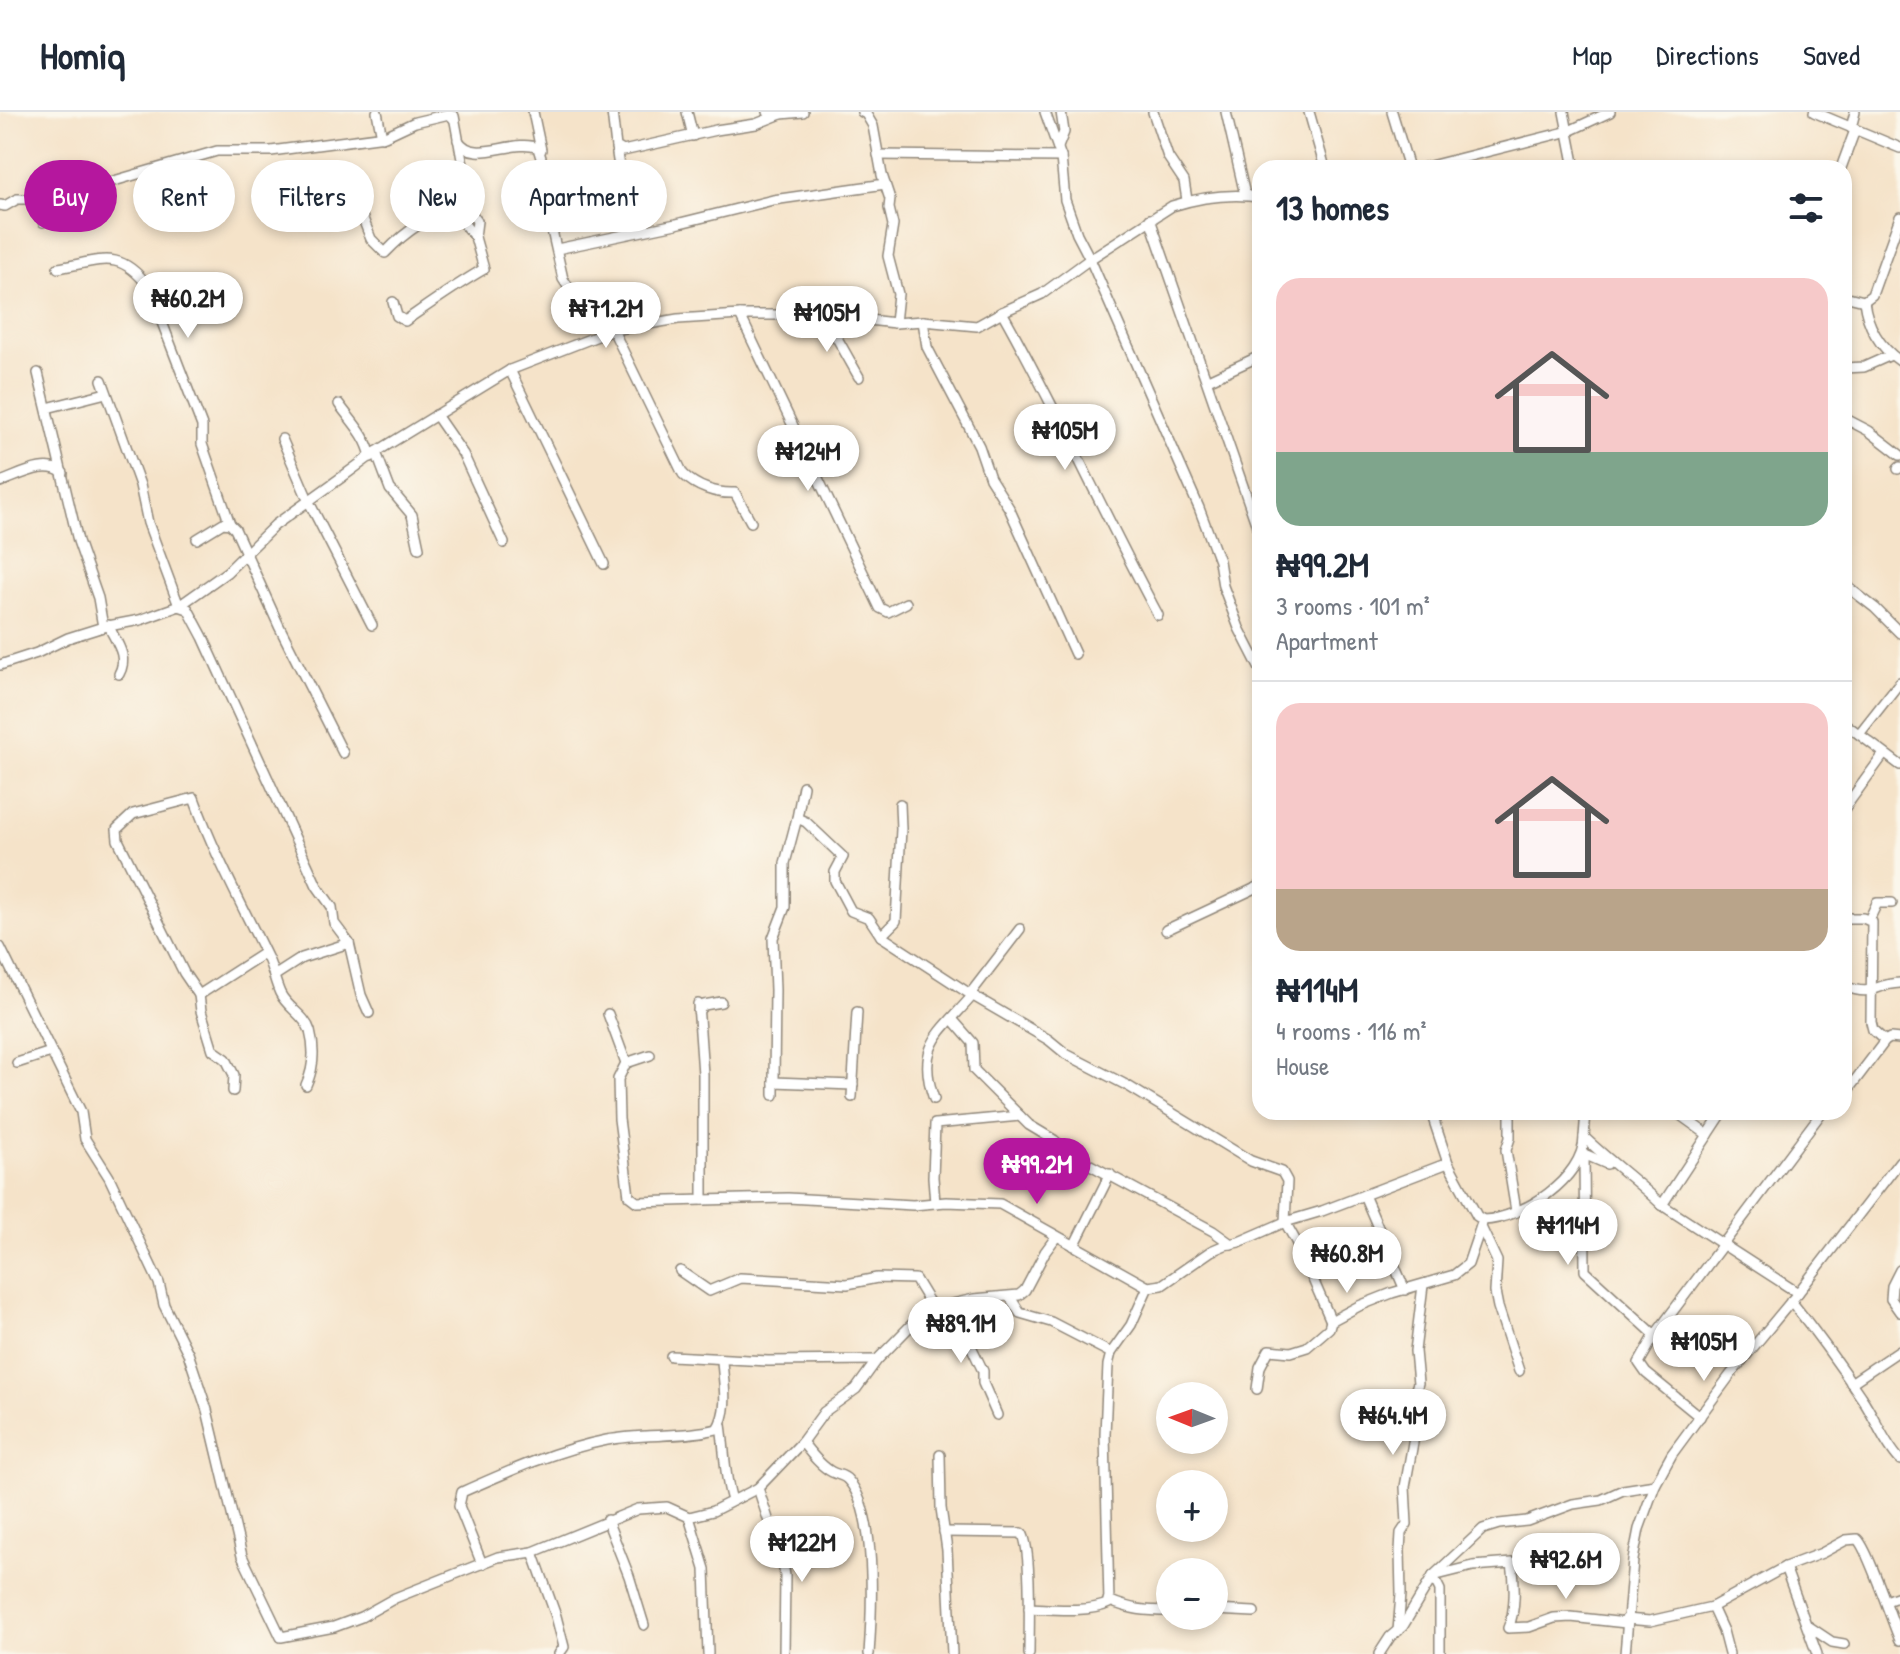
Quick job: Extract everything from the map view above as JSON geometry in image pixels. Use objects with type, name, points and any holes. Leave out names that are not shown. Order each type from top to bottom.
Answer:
[{"type":"street","points":[[377,112],[382,137]]},
{"type":"street","points":[[533,112],[546,204],[563,279],[601,335]]},
{"type":"street","points":[[612,112],[629,233]]},
{"type":"street","points":[[687,112],[693,136]]},
{"type":"street","points":[[768,112],[803,112]]},
{"type":"street","points":[[862,112],[873,126],[890,199],[893,225],[888,256],[898,294],[895,323]]},
{"type":"street","points":[[1045,112],[1060,152],[1065,200],[1077,234],[1199,508],[1219,561],[1223,586],[1252,653]]},
{"type":"street","points":[[1060,152],[1064,132],[1061,112]]},
{"type":"street","points":[[1153,112],[1168,157],[1184,181],[1187,200]]},
{"type":"street","points":[[1226,112],[1245,195]]},
{"type":"street","points":[[1309,112],[1323,160]]},
{"type":"street","points":[[1392,112],[1407,160]]},
{"type":"street","points":[[1564,112],[1574,160]]},
{"type":"street","points":[[1454,160],[1569,131],[1610,112]]},
{"type":"street","points":[[1814,112],[1900,148]]},
{"type":"street","points":[[1843,160],[1855,112]]},
{"type":"street","points":[[117,180],[217,151],[271,151],[382,137],[443,113],[454,116],[472,214],[477,221],[475,237],[484,269],[444,292],[405,321],[397,316],[393,302]]},
{"type":"street","points":[[616,147],[623,151],[756,124],[781,114]]},
{"type":"street","points":[[458,140],[462,147],[472,152],[534,145],[541,153]]},
{"type":"street","points":[[878,155],[1060,152]]},
{"type":"street","points":[[557,249],[773,200],[885,184]]},
{"type":"street","points":[[0,665],[105,626],[140,620],[179,606],[227,572],[275,525],[374,454],[510,370],[613,330],[678,319],[740,315],[824,315],[895,323],[952,323],[971,327],[1042,294],[1150,219],[1187,200],[1252,196]]},
{"type":"street","points":[[0,205],[24,199]]},
{"type":"street","points":[[368,232],[385,253],[409,230],[442,213],[453,211],[475,237]]},
{"type":"street","points":[[1864,301],[1872,295],[1900,217]]},
{"type":"street","points":[[1150,219],[1252,511]]},
{"type":"street","points":[[58,268],[115,258],[137,271],[148,286],[202,426],[202,444],[230,524],[343,753]]},
{"type":"street","points":[[1852,298],[1864,301]]},
{"type":"street","points":[[1852,368],[1896,358],[1868,324],[1864,301]]},
{"type":"street","points":[[1002,312],[1031,363],[1158,615]]},
{"type":"street","points":[[740,315],[880,608],[888,612],[906,603]]},
{"type":"street","points":[[824,315],[859,377]]},
{"type":"street","points":[[923,321],[927,347],[979,446],[990,478],[1009,508],[1075,654]]},
{"type":"street","points":[[613,330],[683,474],[691,482],[714,492],[735,493],[751,522]]},
{"type":"street","points":[[1208,380],[1252,360]]},
{"type":"street","points":[[510,370],[604,564]]},
{"type":"street","points":[[38,373],[78,541],[105,626],[122,651],[123,667],[119,674]]},
{"type":"street","points":[[102,380],[140,485],[148,523],[179,606]]},
{"type":"street","points":[[47,408],[106,393]]},
{"type":"street","points":[[339,404],[369,445],[390,489],[412,515],[419,548]]},
{"type":"street","points":[[436,415],[463,454],[504,543]]},
{"type":"street","points":[[1852,422],[1900,455]]},
{"type":"street","points":[[282,439],[309,502],[372,625]]},
{"type":"street","points":[[0,482],[46,466],[55,467],[63,473]]},
{"type":"street","points":[[197,539],[223,523],[230,524]]},
{"type":"street","points":[[1852,590],[1900,633]]},
{"type":"street","points":[[179,606],[188,609],[203,637],[317,886],[332,907],[334,923],[349,943],[361,995],[369,1013]]},
{"type":"street","points":[[1859,734],[1900,682]]},
{"type":"street","points":[[1852,729],[1900,765]]},
{"type":"street","points":[[1852,798],[1884,754]]},
{"type":"street","points":[[774,1095],[773,938],[785,907],[785,863],[803,786]]},
{"type":"street","points":[[233,1091],[234,1075],[226,1059],[213,1050],[199,995],[184,973],[118,840],[117,829],[133,814],[194,798],[280,995],[310,1031],[314,1057],[306,1085]]},
{"type":"street","points":[[881,936],[896,921],[900,804]]},
{"type":"street","points":[[797,818],[806,822],[843,857],[835,872],[835,881],[851,911],[869,918],[881,936],[1049,1040],[1066,1054],[1128,1086],[1251,1161],[1282,1172],[1287,1181],[1285,1222],[1331,1321],[1329,1328],[1307,1347],[1291,1352],[1269,1350],[1260,1367],[1257,1389]]},
{"type":"street","points":[[1166,930],[1252,890]]},
{"type":"street","points":[[1869,920],[1877,903],[1892,903]]},
{"type":"street","points":[[1852,919],[1869,920]]},
{"type":"street","points":[[1869,920],[1873,927],[1871,1022],[1873,1030],[1885,1041]]},
{"type":"street","points":[[934,1099],[927,1075],[928,1055],[936,1034],[972,994],[1020,929]]},
{"type":"street","points":[[274,976],[302,958],[349,943]]},
{"type":"street","points":[[0,947],[81,1112],[85,1139],[121,1201],[159,1283],[164,1305],[188,1353],[207,1410],[242,1556],[281,1637],[347,1622],[395,1598],[498,1557],[533,1552],[607,1520],[649,1507],[667,1507],[689,1517],[713,1511],[758,1488],[802,1442],[824,1412],[856,1389],[877,1360],[932,1307],[1019,1295],[1056,1237]]},
{"type":"street","points":[[199,995],[264,953]]},
{"type":"street","points":[[1852,989],[1871,991],[1900,983]]},
{"type":"street","points":[[703,1200],[703,1074],[698,1007],[721,1002]]},
{"type":"street","points":[[852,1097],[857,1012]]},
{"type":"street","points":[[608,1014],[626,1063]]},
{"type":"street","points":[[952,1019],[973,1043],[974,1070],[1029,1125],[1070,1154],[1213,1231],[1231,1244]]},
{"type":"street","points":[[1852,1084],[1885,1041],[1900,1039]]},
{"type":"street","points":[[17,1063],[51,1052]]},
{"type":"street","points":[[650,1055],[626,1063],[618,1079],[629,1196],[637,1202],[788,1198],[913,1205],[1000,1204],[1148,1287],[1162,1285],[1211,1251],[1448,1163]]},
{"type":"street","points":[[774,1082],[853,1085]]},
{"type":"street","points":[[935,1203],[935,1124],[1020,1116]]},
{"type":"street","points":[[1434,1120],[1448,1163],[1482,1223],[1497,1261],[1495,1292],[1519,1371]]},
{"type":"street","points":[[1510,1120],[1506,1150],[1516,1211]]},
{"type":"street","points":[[1585,1120],[1585,1271],[1655,1335]]},
{"type":"street","points":[[1687,1120],[1708,1135]]},
{"type":"street","points":[[1662,1205],[1718,1120]]},
{"type":"street","points":[[1700,1417],[1639,1366],[1655,1335],[1816,1120]]},
{"type":"street","points":[[1584,1137],[1662,1205],[1723,1243],[1795,1297],[1891,1451],[1900,1460]]},
{"type":"street","points":[[1482,1223],[1541,1200],[1584,1154]]},
{"type":"street","points":[[1584,1154],[1614,1166]]},
{"type":"street","points":[[1625,1654],[1626,1621],[1639,1529],[1655,1485],[1672,1454],[1731,1374],[1900,1161]]},
{"type":"street","points":[[1074,1246],[1110,1174]]},
{"type":"street","points":[[1364,1195],[1405,1290]]},
{"type":"street","points":[[1331,1321],[1359,1306],[1464,1269],[1482,1223]]},
{"type":"street","points":[[1900,1270],[1892,1286],[1891,1299],[1900,1312]]},
{"type":"street","points":[[680,1271],[709,1291],[740,1278],[847,1284],[877,1278],[915,1279],[932,1307]]},
{"type":"street","points":[[1398,1631],[1401,1533],[1407,1524],[1405,1487],[1414,1437],[1414,1395],[1418,1383],[1415,1351],[1423,1285]]},
{"type":"street","points":[[1029,1608],[1056,1610],[1100,1607],[1109,1603],[1105,1434],[1107,1374],[1111,1353],[1131,1325],[1148,1287]]},
{"type":"street","points":[[1010,1297],[1020,1313],[1051,1322],[1111,1353]]},
{"type":"street","points":[[962,1303],[971,1346],[983,1371],[983,1383],[997,1415]]},
{"type":"street","points":[[1851,1383],[1900,1350]]},
{"type":"street","points":[[671,1356],[722,1360],[877,1360]]},
{"type":"street","points":[[722,1360],[724,1410],[721,1424],[726,1482],[732,1500]]},
{"type":"street","points":[[482,1564],[459,1506],[462,1492],[567,1449],[637,1437],[699,1434],[717,1429],[721,1424]]},
{"type":"street","points":[[802,1442],[831,1472],[846,1478],[860,1498],[869,1548],[872,1622],[869,1654]]},
{"type":"street","points":[[940,1455],[952,1654]]},
{"type":"street","points":[[1379,1654],[1398,1631],[1433,1576],[1483,1529],[1527,1521],[1573,1504],[1601,1500],[1623,1490],[1655,1485]]},
{"type":"street","points":[[758,1488],[770,1525],[780,1543],[785,1576],[784,1654]]},
{"type":"street","points":[[689,1517],[705,1569],[708,1654]]},
{"type":"street","points":[[607,1520],[644,1625]]},
{"type":"street","points":[[944,1532],[1022,1533],[1027,1540],[1029,1654]]},
{"type":"street","points":[[1433,1576],[1457,1568],[1512,1563],[1512,1619],[1508,1628],[1529,1627],[1554,1618],[1571,1617],[1650,1621],[1712,1607],[1785,1567],[1846,1540],[1857,1539],[1863,1543],[1900,1640]]},
{"type":"street","points":[[533,1552],[561,1632],[564,1647],[559,1654]]},
{"type":"street","points":[[1785,1567],[1817,1654]]},
{"type":"street","points":[[1433,1576],[1440,1590],[1440,1654]]},
{"type":"street","points":[[1886,1601],[1900,1596]]},
{"type":"street","points":[[1108,1600],[1124,1608],[1156,1610]]},
{"type":"street","points":[[1712,1607],[1729,1654]]},
{"type":"street","points":[[1228,1611],[1254,1612]]},
{"type":"street","points":[[1805,1623],[1820,1636],[1844,1644]]}]
